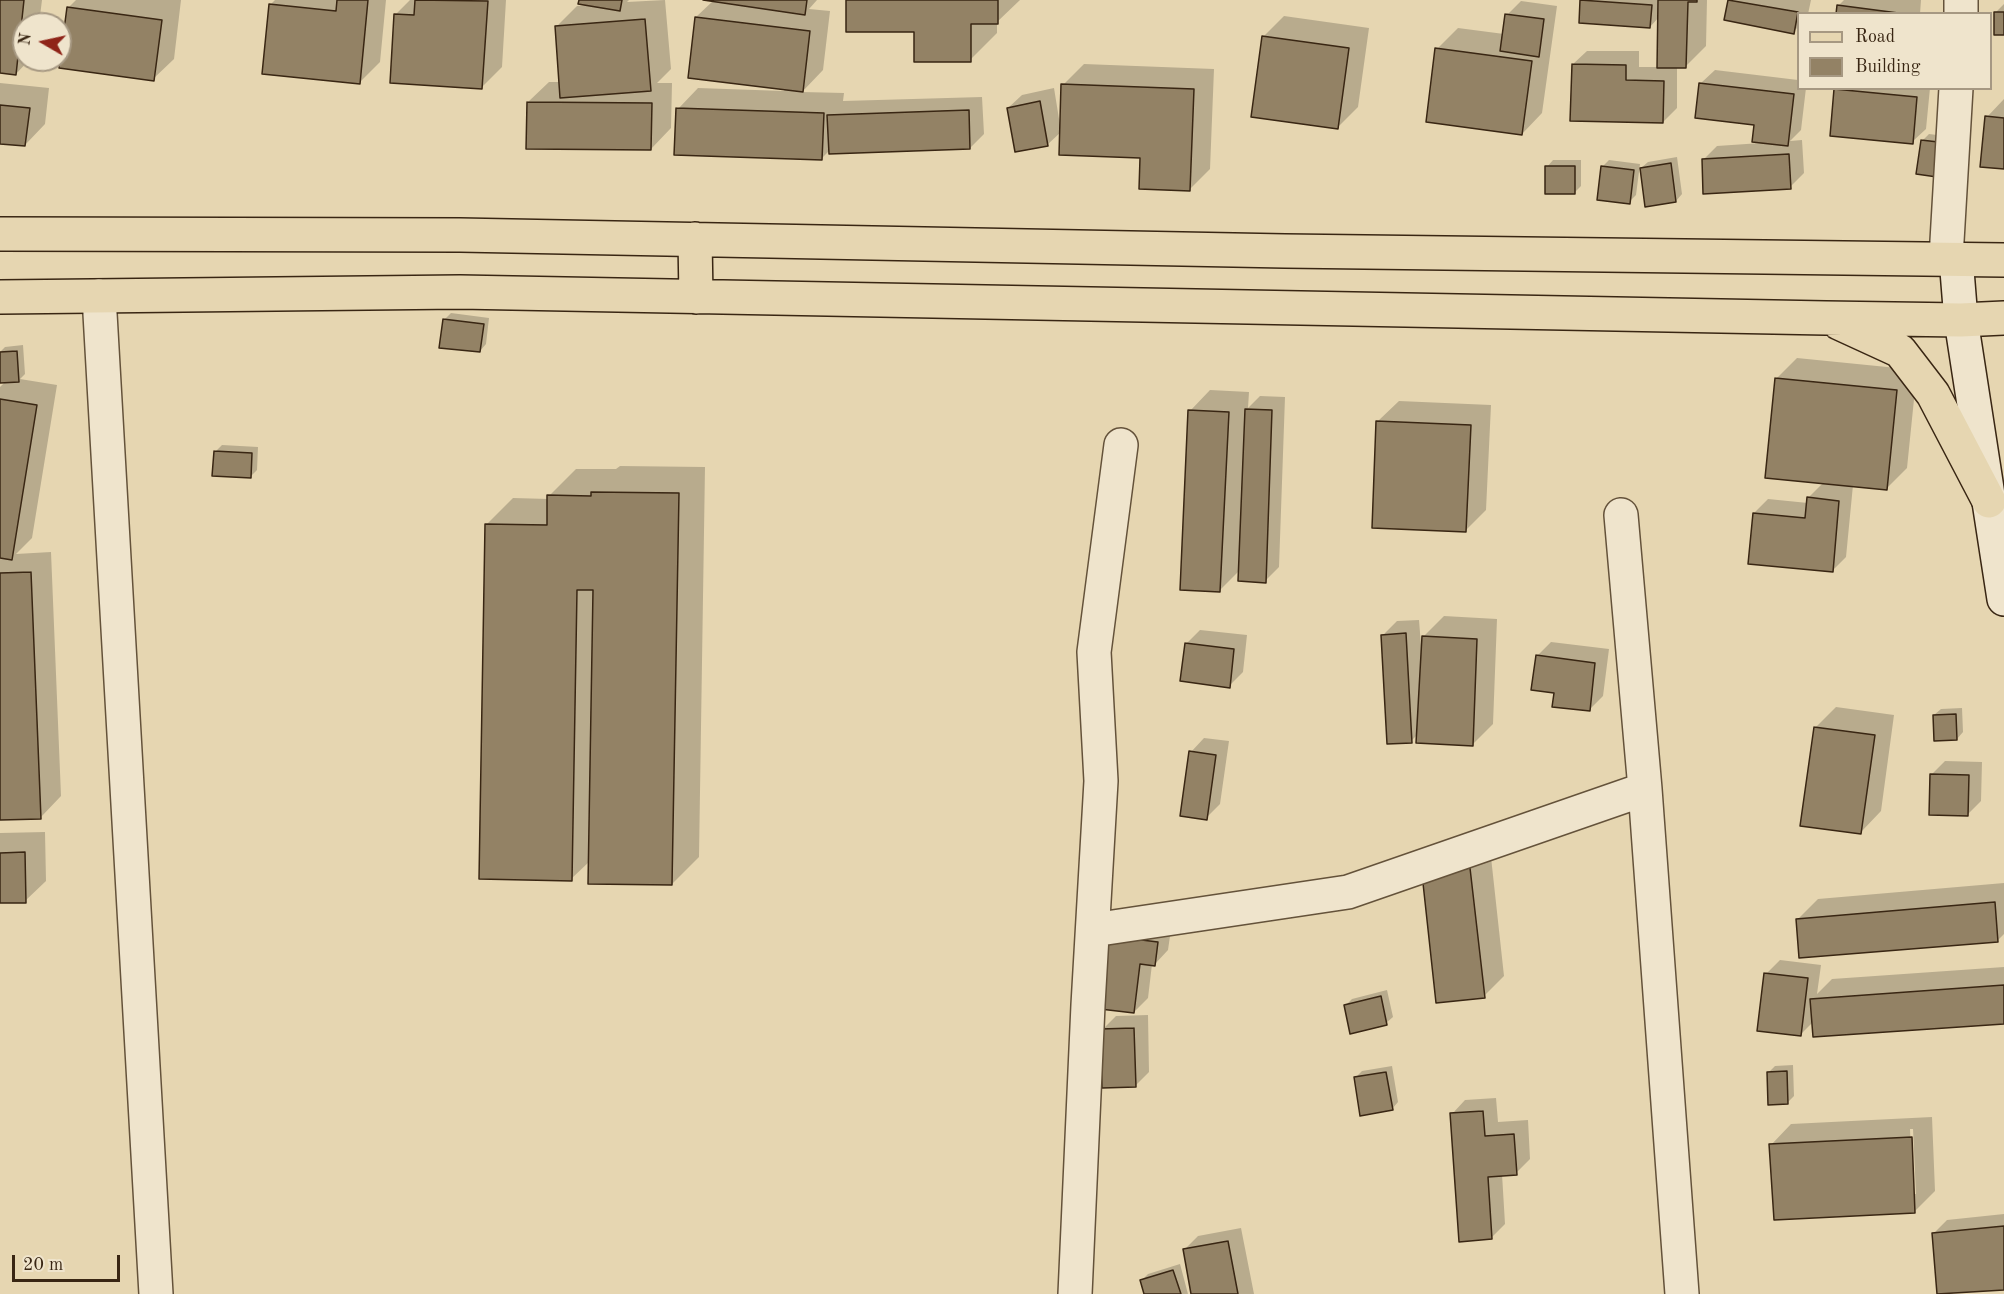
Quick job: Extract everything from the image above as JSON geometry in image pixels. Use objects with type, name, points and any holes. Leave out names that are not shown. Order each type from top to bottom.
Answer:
[{"type":"main road","points":[[0,234],[460,235],[1285,251],[2004,260]]},
{"type":"main road","points":[[695,239],[696,297]]},
{"type":"main road","points":[[0,297],[460,292],[1826,318],[1961,320],[2004,318]]},
{"type":"main road","points":[[1826,318],[1900,351],[1933,394],[1989,501]]},
{"type":"street","points":[[1956,90],[1951,258],[2004,599]]},
{"type":"street","points":[[99,296],[156,1294]]},
{"type":"street","points":[[1075,1294],[1101,781],[1094,652],[1121,445]]},
{"type":"street","points":[[1621,515],[1645,789],[1682,1294]]},
{"type":"street","points":[[1093,930],[1348,892],[1645,789]]},
{"type":"building","points":[[0,0],[24,0],[23,12],[12,12],[12,72],[16,72],[16,75],[0,73]]},
{"type":"building","points":[[337,0],[368,0],[360,84],[262,74],[269,4],[336,11]]},
{"type":"building","points":[[415,0],[488,1],[482,89],[390,83],[394,14],[414,15]]},
{"type":"building","points":[[579,0],[622,0],[620,11],[578,4]]},
{"type":"building","points":[[703,0],[807,0],[805,15]]},
{"type":"building","points":[[846,0],[998,0],[998,24],[971,24],[971,62],[914,62],[914,32],[846,32]]},
{"type":"building","points":[[1580,0],[1652,5],[1650,28],[1579,23]]},
{"type":"building","points":[[1658,0],[1697,0],[1697,2],[1688,2],[1686,68],[1657,68]]},
{"type":"building","points":[[1728,0],[1798,12],[1794,34],[1724,20]]},
{"type":"building","points":[[1837,5],[1891,12],[1836,12]]},
{"type":"building","points":[[67,7],[162,20],[154,81],[72,70],[72,12],[66,12]]},
{"type":"building","points":[[1994,12],[2004,12],[2004,35],[1994,35]]},
{"type":"building","points":[[1505,14],[1544,19],[1539,57],[1500,51]]},
{"type":"building","points":[[695,17],[810,31],[803,92],[688,78]]},
{"type":"building","points":[[645,19],[651,91],[560,98],[555,26]]},
{"type":"building","points":[[1262,36],[1349,48],[1338,129],[1251,117]]},
{"type":"building","points":[[1435,48],[1532,61],[1522,135],[1426,122]]},
{"type":"building","points":[[1572,64],[1626,65],[1626,80],[1664,81],[1663,123],[1570,121]]},
{"type":"building","points":[[1699,83],[1794,94],[1788,146],[1752,142],[1754,125],[1695,118]]},
{"type":"building","points":[[1061,84],[1194,89],[1190,191],[1139,189],[1140,158],[1059,155]]},
{"type":"building","points":[[1834,90],[1917,97],[1913,144],[1830,136]]},
{"type":"building","points":[[1040,101],[1048,146],[1015,152],[1007,108]]},
{"type":"building","points":[[527,102],[652,103],[651,150],[526,149]]},
{"type":"building","points":[[0,105],[30,108],[25,146],[0,144]]},
{"type":"building","points":[[676,108],[824,113],[822,160],[674,155]]},
{"type":"building","points":[[969,110],[970,149],[829,154],[827,115]]},
{"type":"building","points":[[1985,116],[2004,118],[2004,169],[1980,167]]},
{"type":"building","points":[[1921,140],[1947,143],[1944,178],[1916,174]]},
{"type":"building","points":[[1789,154],[1791,189],[1703,194],[1702,159]]},
{"type":"building","points":[[1671,163],[1676,202],[1645,207],[1640,168]]},
{"type":"building","points":[[1545,166],[1575,166],[1575,194],[1545,194]]},
{"type":"building","points":[[1601,166],[1634,170],[1630,204],[1597,200]]},
{"type":"building","points":[[443,319],[484,324],[480,352],[439,348]]},
{"type":"building","points":[[17,351],[19,382],[0,383],[0,352]]},
{"type":"building","points":[[1775,378],[1897,390],[1887,490],[1765,478]]},
{"type":"building","points":[[0,399],[37,405],[12,560],[0,558]]},
{"type":"building","points":[[1245,409],[1272,410],[1266,583],[1238,581]]},
{"type":"building","points":[[1188,410],[1229,412],[1220,592],[1180,590]]},
{"type":"building","points":[[1376,421],[1471,425],[1466,532],[1372,528]]},
{"type":"building","points":[[214,451],[252,453],[251,478],[212,476]]},
{"type":"building","points":[[591,492],[679,493],[672,885],[588,884],[593,590],[577,590],[572,881],[479,879],[485,524],[547,525],[547,495],[591,496]]},
{"type":"building","points":[[1807,497],[1839,501],[1833,572],[1748,564],[1753,513],[1805,518]]},
{"type":"building","points":[[31,572],[41,819],[0,820],[0,573]]},
{"type":"building","points":[[1406,633],[1412,743],[1387,744],[1381,635]]},
{"type":"building","points":[[1422,636],[1477,639],[1473,746],[1416,743]]},
{"type":"building","points":[[1185,643],[1234,649],[1230,688],[1180,681]]},
{"type":"building","points":[[1536,655],[1595,663],[1590,711],[1552,707],[1554,693],[1531,690]]},
{"type":"building","points":[[1956,714],[1957,740],[1934,741],[1933,715]]},
{"type":"building","points":[[1814,727],[1875,735],[1861,834],[1800,826]]},
{"type":"building","points":[[1189,751],[1216,755],[1207,820],[1180,816]]},
{"type":"building","points":[[1930,774],[1969,775],[1968,816],[1929,815]]},
{"type":"building","points":[[25,852],[26,903],[0,903],[0,853]]},
{"type":"building","points":[[1470,868],[1485,998],[1436,1003],[1422,874]]},
{"type":"building","points":[[1995,902],[1998,942],[1799,958],[1796,919]]},
{"type":"building","points":[[1109,936],[1158,942],[1155,966],[1140,964],[1134,1013],[1100,1009]]},
{"type":"building","points":[[1764,973],[1808,978],[1801,1036],[1757,1031]]},
{"type":"building","points":[[2004,985],[2004,1024],[1813,1037],[1810,999]]},
{"type":"building","points":[[1381,996],[1387,1025],[1350,1034],[1344,1005]]},
{"type":"building","points":[[1134,1028],[1136,1087],[1102,1088],[1100,1029]]},
{"type":"building","points":[[1787,1071],[1788,1104],[1768,1105],[1767,1072]]},
{"type":"building","points":[[1386,1072],[1393,1110],[1360,1116],[1354,1077]]},
{"type":"building","points":[[1483,1111],[1485,1136],[1514,1134],[1517,1175],[1488,1177],[1492,1239],[1459,1242],[1450,1113]]},
{"type":"building","points":[[1912,1137],[1915,1213],[1774,1220],[1769,1144]]},
{"type":"building","points":[[2004,1226],[2004,1290],[1937,1294],[1932,1233]]},
{"type":"building","points":[[1228,1241],[1238,1294],[1191,1294],[1183,1249]]},
{"type":"building","points":[[1173,1270],[1181,1294],[1144,1294],[1140,1280]]}]
